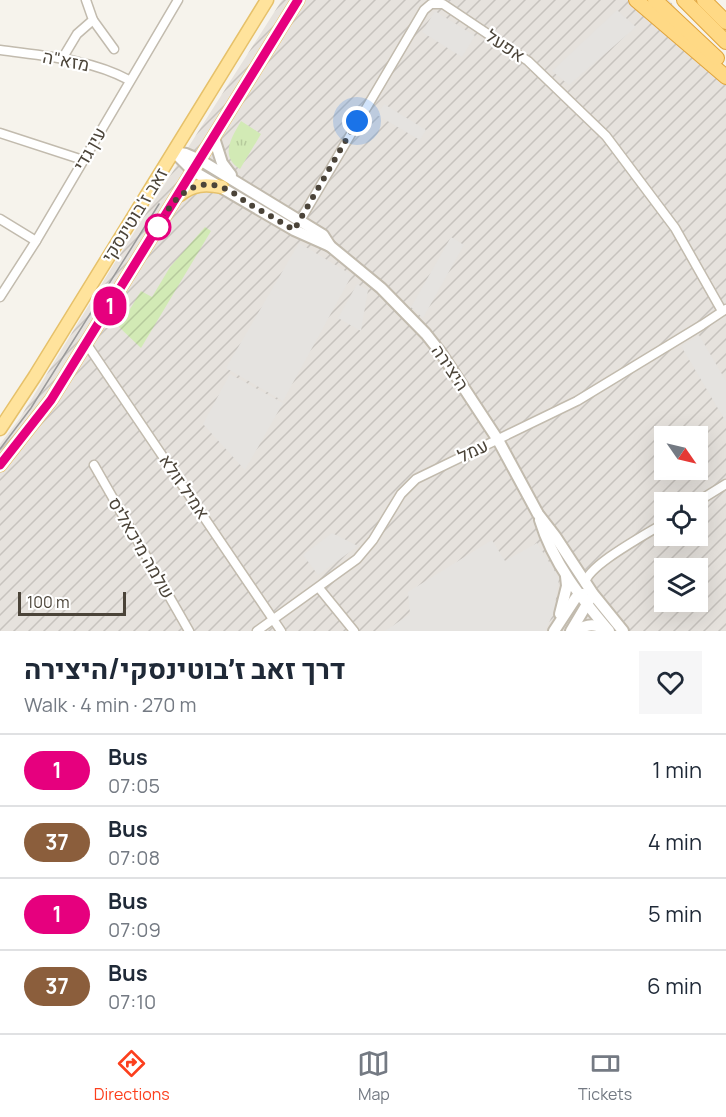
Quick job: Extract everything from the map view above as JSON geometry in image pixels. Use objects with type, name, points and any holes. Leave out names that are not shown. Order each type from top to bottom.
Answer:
[{"type":"highway","points":[[636,0],[726,77]]},
{"type":"highway","points":[[656,0],[726,66]]},
{"type":"highway","points":[[684,0],[726,42]]},
{"type":"highway","points":[[704,0],[726,22]]},
{"type":"main road","name":"זאב ז'בוטינסקי","points":[[0,429],[267,0]]},
{"type":"main road","name":"זאב ז'בוטינסקי","points":[[0,465],[39,418],[298,0]]},
{"type":"main road","points":[[170,207],[191,187],[204,184],[222,187]]},
{"type":"street","points":[[86,0],[93,20],[114,49]]},
{"type":"street","name":"עין גדי","points":[[0,297],[36,241],[178,0]]},
{"type":"street","name":"אפעל","points":[[297,225],[424,10],[432,4],[443,4],[528,61],[606,136],[675,228],[724,310]]},
{"type":"street","points":[[62,58],[77,34],[93,20]]},
{"type":"street","name":"מזא\"ה","points":[[0,50],[62,58],[110,70],[129,80]]},
{"type":"street","points":[[0,133],[83,160]]},
{"type":"street","points":[[214,138],[222,163],[237,183]]},
{"type":"street","name":"היצירה","points":[[174,152],[237,183],[297,225]]},
{"type":"street","name":"היצירה","points":[[197,165],[222,187],[297,225],[323,235],[330,246],[381,288],[426,334],[454,372],[498,440],[538,514],[585,583],[623,631]]},
{"type":"street","points":[[0,219],[36,241]]},
{"type":"street","name":"עמל","points":[[257,631],[357,559],[366,550],[408,485],[433,470],[577,401],[724,310]]},
{"type":"street","name":"אמיל זולא","points":[[86,343],[281,631]]},
{"type":"street","name":"שלמה מיכאליס","points":[[94,465],[189,631]]},
{"type":"street","points":[[708,495],[726,484]]},
{"type":"street","name":"היצירה","points":[[538,514],[544,534],[578,595],[609,631]]},
{"type":"street","points":[[585,583],[587,576],[597,566],[654,529]]},
{"type":"street","points":[[555,630],[565,597],[566,573]]},
{"type":"street","points":[[319,588],[354,631]]},
{"type":"street","points":[[555,630],[578,595],[593,594]]},
{"type":"street","points":[[571,631],[593,594]]},
{"type":"street","points":[[577,631],[592,625],[609,631]]},
{"type":"shaded area","points":[[282,0],[669,0],[726,68],[726,631],[0,631],[0,444],[20,418],[114,264]]},
{"type":"shaded area","points":[[617,10],[636,27],[569,85],[552,71]]},
{"type":"shaded area","points":[[435,11],[475,36],[462,57],[422,32]]},
{"type":"shaded area","points":[[384,104],[426,130],[420,140],[377,115]]},
{"type":"shaded area","points":[[451,237],[464,245],[423,318],[411,307]]},
{"type":"shaded area","points":[[299,243],[352,275],[283,401],[226,368]]},
{"type":"shaded area","points":[[357,284],[368,290],[361,331],[338,318]]},
{"type":"shaded area","points":[[699,335],[726,381],[726,422],[681,346]]},
{"type":"shaded area","points":[[230,374],[283,403],[245,470],[203,424]]},
{"type":"shaded area","points":[[332,533],[358,546],[318,575],[303,555]]},
{"type":"shaded area","points":[[492,540],[505,561],[537,543],[559,578],[554,612],[545,631],[385,631],[410,614],[408,592]]},
{"type":"green space","points":[[241,121],[261,134],[240,169],[230,158],[229,146]]},
{"type":"green space","points":[[205,227],[211,231],[141,348],[119,327],[141,291],[152,297],[170,267]]},
{"type":"tram line","points":[[0,449],[31,408],[159,204]]},
{"type":"bus line","name":"1","points":[[0,465],[51,400],[298,0]]},
{"type":"route","points":[[158,227],[170,207],[184,191],[204,184],[222,187],[294,230],[357,121]]}]
